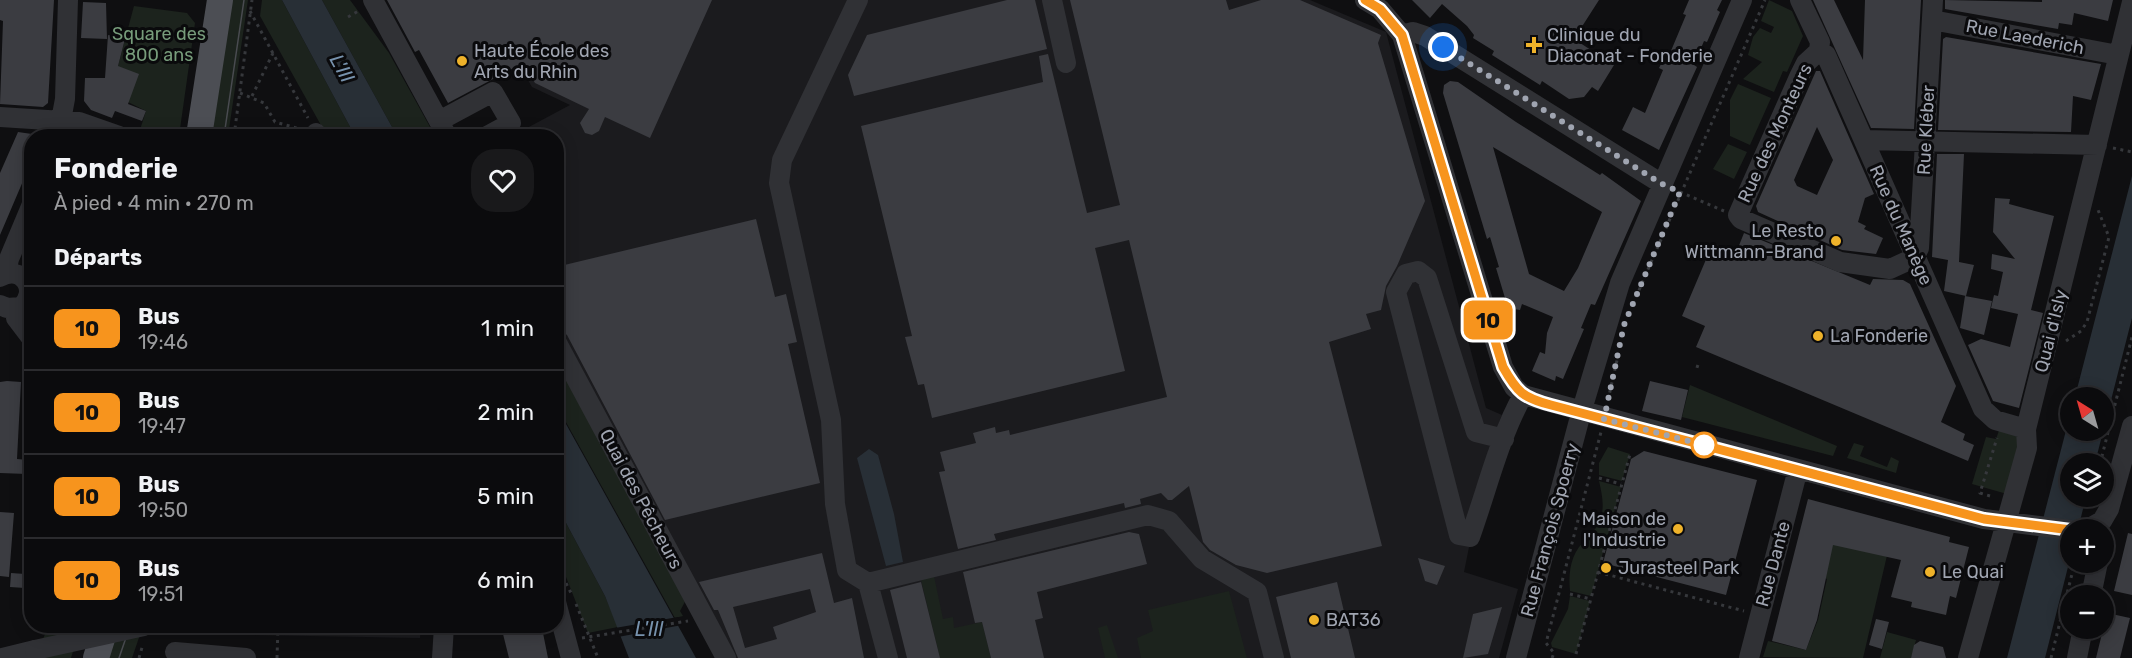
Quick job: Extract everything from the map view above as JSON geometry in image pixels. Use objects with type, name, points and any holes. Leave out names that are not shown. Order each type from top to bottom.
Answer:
[{"type":"main road","points":[[200,129],[220,0]]},
{"type":"main road","points":[[96,658],[104,633]]},
{"type":"street","points":[[60,129],[68,0]]},
{"type":"street","points":[[373,0],[443,129],[493,92],[511,123],[500,129]]},
{"type":"street","points":[[858,0],[782,160],[779,183],[831,420],[835,504],[847,570],[868,583],[888,658]]},
{"type":"street","points":[[1052,0],[1066,63]]},
{"type":"street","points":[[1365,0],[1380,9],[1402,35],[1503,367],[1514,387],[1523,395],[1581,413],[2007,523],[2060,529]]},
{"type":"street","name":"Rue François Spoerry","points":[[1516,658],[1581,413],[1620,282],[1742,0]]},
{"type":"street","name":"Rue du Manège","points":[[1800,0],[1820,42],[1819,51],[1826,55],[1914,258],[1983,409],[1989,416],[2001,422],[2026,429]]},
{"type":"street","name":"Quai d'Isly","points":[[1968,658],[2027,448],[2026,429],[2046,349],[2107,150],[2118,55],[2132,2]]},
{"type":"street","name":"Rue Laederich","points":[[1932,10],[2118,55]]},
{"type":"street","name":"Rue Kléber","points":[[1914,258],[1919,248],[1932,10]]},
{"type":"street","points":[[1402,35],[1413,33],[1425,36],[1662,184]]},
{"type":"street","name":"Rue des Monteurs","points":[[1741,219],[1738,212],[1799,77],[1806,63],[1819,51]]},
{"type":"street","points":[[0,117],[60,129],[89,125],[100,129]]},
{"type":"street","points":[[1864,140],[2107,150]]},
{"type":"street","points":[[1741,219],[1840,262],[1890,269],[1914,258]]},
{"type":"street","points":[[24,223],[3,275],[20,275],[24,279]]},
{"type":"street","points":[[1504,439],[1476,432],[1427,278],[1418,271],[1406,274],[1396,292],[1459,535],[1470,537],[1504,439],[1510,418],[1523,395]]},
{"type":"street","points":[[17,307],[16,318],[24,328]]},
{"type":"street","name":"Quai des Pêcheurs","points":[[564,356],[726,658]]},
{"type":"street","points":[[2100,519],[2109,509],[2132,426]]},
{"type":"street","name":"Rue Dante","points":[[1749,658],[1798,470]]},
{"type":"street","points":[[868,583],[1149,515],[1169,521],[1202,559],[1257,592],[1274,658]]},
{"type":"street","points":[[564,632],[571,658]]},
{"type":"street","points":[[2,658],[112,633]]},
{"type":"street","points":[[442,658],[444,633]]},
{"type":"street","points":[[2077,658],[2081,639]]},
{"type":"street","points":[[175,652],[246,658]]},
{"type":"path","points":[[235,129],[252,0]]},
{"type":"path","points":[[1633,304],[1765,0]]},
{"type":"path","points":[[250,11],[314,129]]},
{"type":"path","points":[[252,96],[273,53]]},
{"type":"path","points":[[240,93],[252,96],[270,109],[275,122],[298,129]]},
{"type":"path","points":[[1662,184],[1741,219]]},
{"type":"path","points":[[2046,349],[2053,350],[2081,331],[2087,322],[2109,237],[2097,208]]},
{"type":"path","points":[[2103,453],[2132,337]]},
{"type":"path","points":[[1552,658],[1554,653],[1546,643],[1604,419],[1620,345]]},
{"type":"path","points":[[1990,496],[1980,493],[2001,422]]},
{"type":"path","points":[[1576,654],[1630,454]]},
{"type":"path","points":[[1599,478],[1622,484]]},
{"type":"path","points":[[1589,537],[1606,541]]},
{"type":"path","points":[[1598,572],[1759,615]]},
{"type":"path","points":[[2051,658],[2072,573]]},
{"type":"path","points":[[564,580],[598,658]]},
{"type":"path","points":[[1570,594],[1591,599]]},
{"type":"path","points":[[590,637],[694,620]]},
{"type":"path","points":[[277,658],[278,633]]},
{"type":"shaded area","points":[[481,0],[1310,0],[1386,32],[1486,408],[1502,415],[1489,448],[1464,572],[1518,589],[1499,658],[726,658],[564,369],[564,129],[525,129],[570,105],[532,87]]},
{"type":"shaded area","points":[[154,633],[420,633],[420,638]]},
{"type":"green space","points":[[230,0],[248,0],[229,129],[212,129]]},
{"type":"green space","points":[[262,0],[282,0],[351,129],[323,129],[260,16]]},
{"type":"green space","points":[[322,0],[350,0],[389,53],[431,129],[393,129]]},
{"type":"green space","points":[[1769,0],[1792,11],[1803,36],[1787,72],[1783,71],[1774,92],[1743,79],[1762,62],[1748,55],[1753,37],[1760,28],[1771,33],[1774,27],[1761,21]]},
{"type":"green space","name":"Square des 800 ans","points":[[134,6],[187,13],[195,23],[180,129],[140,129],[146,111],[128,102],[118,66]]},
{"type":"green space","points":[[1738,84],[1771,98],[1750,145],[1730,136],[1730,100]]},
{"type":"green space","points":[[1728,144],[1747,152],[1734,179],[1713,169]]},
{"type":"green space","points":[[564,371],[688,596],[680,611],[683,616],[675,618],[564,419]]},
{"type":"green space","points":[[1690,385],[1837,446],[1833,456],[1682,417]]},
{"type":"green space","points":[[2002,422],[2026,429],[2014,496],[1972,484],[1986,437],[1996,439]]},
{"type":"green space","points":[[1854,443],[1864,446],[1860,456],[1887,467],[1891,457],[1899,461],[1896,473],[1847,458]]},
{"type":"green space","points":[[1608,447],[1630,454],[1622,481],[1599,475],[1599,463]]},
{"type":"green space","points":[[1599,481],[1621,487],[1607,538],[1591,534],[1599,522],[1603,509]]},
{"type":"green space","points":[[564,519],[605,596],[618,627],[588,633],[564,572]]},
{"type":"green space","points":[[1587,539],[1605,545],[1591,596],[1570,591],[1572,562],[1577,550]]},
{"type":"green space","points":[[1821,542],[1889,547],[1863,658],[1763,657],[1768,641],[1806,650],[1818,620],[1827,579],[1825,578]]},
{"type":"green space","points":[[934,576],[943,619],[953,617],[954,628],[982,622],[991,658],[940,658],[921,580]]},
{"type":"green space","points":[[1229,591],[1247,658],[1141,658],[1137,638],[1153,631],[1148,610]]},
{"type":"green space","points":[[1570,596],[1590,601],[1576,654],[1552,647],[1551,643],[1568,609]]},
{"type":"green space","points":[[1107,625],[1118,658],[1105,658],[1098,628]]},
{"type":"green space","points":[[1887,632],[1916,640],[1911,658],[1880,658]]},
{"type":"green space","points":[[45,633],[79,633],[71,658],[36,658]]},
{"type":"green space","points":[[112,633],[141,633],[132,658],[105,658]]},
{"type":"water","name":"L'Ill","points":[[282,0],[322,0],[393,129],[351,129]]},
{"type":"water","points":[[2132,176],[2132,318],[2114,389],[2078,387]]},
{"type":"water","name":"L'Ill","points":[[564,420],[696,658],[629,658],[605,596],[564,519]]},
{"type":"water","points":[[2063,441],[2101,441],[2098,453],[2060,453]]},
{"type":"water","points":[[869,449],[878,455],[894,514],[903,562],[886,566],[857,458]]},
{"type":"water","points":[[2060,454],[2060,507],[2084,507],[2080,519],[2060,519],[2060,573],[2066,573],[2063,585],[2060,585],[2060,599],[2045,658],[2007,658]]},
{"type":"pier","points":[[678,617],[682,625],[618,637],[615,628]]},
{"type":"building","points":[[0,0],[54,0],[48,103],[43,107],[0,104],[3,21],[0,20]]},
{"type":"building","points":[[387,0],[712,0],[650,138],[605,117],[599,131],[592,135],[585,133],[580,123],[589,109],[535,83],[523,63],[448,103],[419,50],[415,52]]},
{"type":"building","points":[[1007,0],[1035,0],[1047,49],[854,96],[848,75],[867,35]]},
{"type":"building","points":[[1070,0],[1226,0],[1229,10],[1261,0],[1300,0],[1381,35],[1378,43],[1425,201],[1386,286],[1381,310],[1366,314],[1371,329],[1329,342],[1382,546],[1267,573],[1236,565],[1210,550],[1203,542],[1189,486],[1172,500],[1168,500],[1161,493],[1140,499],[1141,504],[1125,508],[1124,503],[994,534],[996,540],[958,549],[939,472],[945,471],[940,452],[976,443],[973,433],[995,427],[996,433],[1009,430],[1010,435],[1167,397],[1129,240],[1095,248],[1125,371],[932,418],[924,384],[918,385],[905,337],[912,336],[861,126],[1043,82],[1039,56],[1048,54],[1087,213],[1120,205]]},
{"type":"building","name":"Clinique du Diaconat - Fonderie","points":[[1412,0],[1599,0],[1574,39],[1614,65],[1598,91],[1592,87],[1584,97],[1569,99],[1542,81],[1540,85],[1492,55],[1494,51],[1473,38],[1474,35],[1467,26],[1442,4],[1430,18]]},
{"type":"building","points":[[1689,0],[1722,0],[1717,10],[1720,12],[1694,65],[1697,67],[1659,150],[1622,130],[1633,107],[1645,113],[1663,70],[1659,68],[1665,56],[1668,58],[1686,15],[1683,14]]},
{"type":"building","points":[[1813,0],[1834,0],[1863,60],[1865,0],[1921,0],[1914,129],[1871,128]]},
{"type":"building","points":[[1945,0],[2042,2],[2042,0],[2113,0],[2108,21],[2074,13],[2072,25],[2059,23],[2058,29],[1945,9]]},
{"type":"building","points":[[83,2],[106,3],[107,39],[81,38]]},
{"type":"building","points":[[108,35],[125,39],[118,66],[139,74],[128,104],[146,111],[142,121],[115,111],[112,118],[91,110],[84,101],[85,78],[105,78]]},
{"type":"building","points":[[1946,37],[2101,64],[2091,100],[2073,96],[2071,132],[1938,130],[1943,39]]},
{"type":"building","points":[[1816,71],[1820,71],[1874,194],[1865,198],[1858,222],[1866,226],[1864,229],[1883,238],[1876,254],[1842,250],[1758,212],[1756,206]],"holes":[[[1817,127],[1833,160],[1817,195],[1797,186],[1794,180]]]},
{"type":"building","points":[[1450,81],[1458,82],[1516,122],[1600,175],[1602,173],[1641,201],[1595,305],[1591,304],[1581,328],[1584,329],[1563,379],[1556,376],[1555,381],[1532,371],[1540,352],[1545,354],[1547,333],[1553,317],[1522,304],[1520,310],[1508,308],[1496,268],[1499,267],[1490,237],[1487,239],[1443,93],[1444,85]],"holes":[[[1493,147],[1602,212],[1578,268],[1564,291],[1529,274]]]},
{"type":"building","points":[[18,132],[24,133],[24,179],[0,235],[0,173]]},
{"type":"building","points":[[1937,154],[1964,154],[1959,262],[1974,265],[1966,296],[1944,291],[1948,260],[1932,257]]},
{"type":"building","points":[[1995,198],[2010,199],[2009,204],[2054,216],[2031,310],[2043,313],[2019,408],[1993,401],[1968,345],[1981,339],[2010,347],[2018,314],[1991,308],[1994,295],[1998,296],[2003,272],[1991,269],[1992,254],[2015,259],[1993,232]]},
{"type":"building","points":[[756,219],[775,297],[786,294],[797,342],[788,344],[820,483],[665,520],[564,333],[564,265]]},
{"type":"building","name":"La Fonderie","points":[[1744,233],[1870,285],[1873,279],[1903,280],[1910,284],[1956,386],[1941,422],[1965,434],[1963,440],[1974,445],[1968,461],[1696,347],[1705,326],[1682,316],[1713,243],[1736,253]]},
{"type":"building","points":[[1965,296],[1992,301],[1984,335],[1960,328]]},
{"type":"building","points":[[1650,381],[1688,390],[1681,420],[1642,411]]},
{"type":"building","points":[[0,382],[21,382],[17,459],[24,460],[24,474],[0,473]]},
{"type":"building","name":"Maison de l'Industrie","points":[[1644,451],[1757,480],[1726,595],[1603,563],[1631,459]]},
{"type":"building","points":[[1808,499],[1950,537],[1949,542],[1969,547],[1956,598],[1950,596],[1946,615],[1911,607],[1912,602],[1891,597],[1901,560],[1833,545],[1817,620],[1806,650],[1772,641]]},
{"type":"building","points":[[0,512],[14,513],[9,577],[0,576]]},
{"type":"building","points":[[1129,532],[1139,534],[1147,564],[1037,592],[1043,618],[1035,620],[1044,658],[991,658],[982,622],[975,623],[963,572]]},
{"type":"building","points":[[2128,533],[2132,534],[2132,595],[2114,591]]},
{"type":"building","points":[[822,553],[834,603],[852,598],[864,658],[738,658],[718,610],[714,610],[699,582]],"holes":[[[810,589],[816,612],[773,627],[777,639],[745,648],[733,607]]]},
{"type":"building","points":[[1418,558],[1445,566],[1437,585],[1425,581]]},
{"type":"building","points":[[11,573],[24,574],[24,588],[10,587]]},
{"type":"building","points":[[921,582],[940,658],[907,658],[890,590]]},
{"type":"building","name":"BAT36","points":[[1337,582],[1355,658],[1291,658],[1276,597]]},
{"type":"building","points":[[1502,607],[1488,654],[1463,658],[1473,614]]},
{"type":"building","points":[[2114,615],[2130,618],[2120,658],[2096,658],[2101,639],[2114,639]]},
{"type":"building","points":[[1876,619],[1889,622],[1882,649],[1869,645]]},
{"type":"building","points":[[503,633],[543,633],[548,658],[509,658]]},
{"type":"building","points":[[1920,641],[1943,647],[1946,658],[1911,658],[1914,645]]},
{"type":"tram line","points":[[225,129],[244,0]]},
{"type":"tram line","points":[[119,658],[128,633]]},
{"type":"bus line","name":"10","points":[[1365,0],[1380,9],[1402,35],[1503,367],[1514,387],[1523,395],[1539,402],[1984,519],[2060,529]]},
{"type":"place","name":"Clinique du Diaconat - Fonderie","points":[[1534,45]]},
{"type":"place","name":"Haute École des Arts du Rhin","points":[[462,61]]},
{"type":"place","name":"Le Resto Wittmann-Brand","points":[[1836,241]]},
{"type":"place","name":"La Fonderie","points":[[1818,336]]},
{"type":"place","name":"Maison de l'Industrie","points":[[1678,529]]},
{"type":"place","name":"Jurasteel Park","points":[[1606,568]]},
{"type":"place","name":"Le Quai","points":[[1930,572]]},
{"type":"place","name":"BAT36","points":[[1314,620]]},
{"type":"route","points":[[1443,47],[1662,184],[1680,192],[1624,325],[1604,419],[1704,445]]}]
